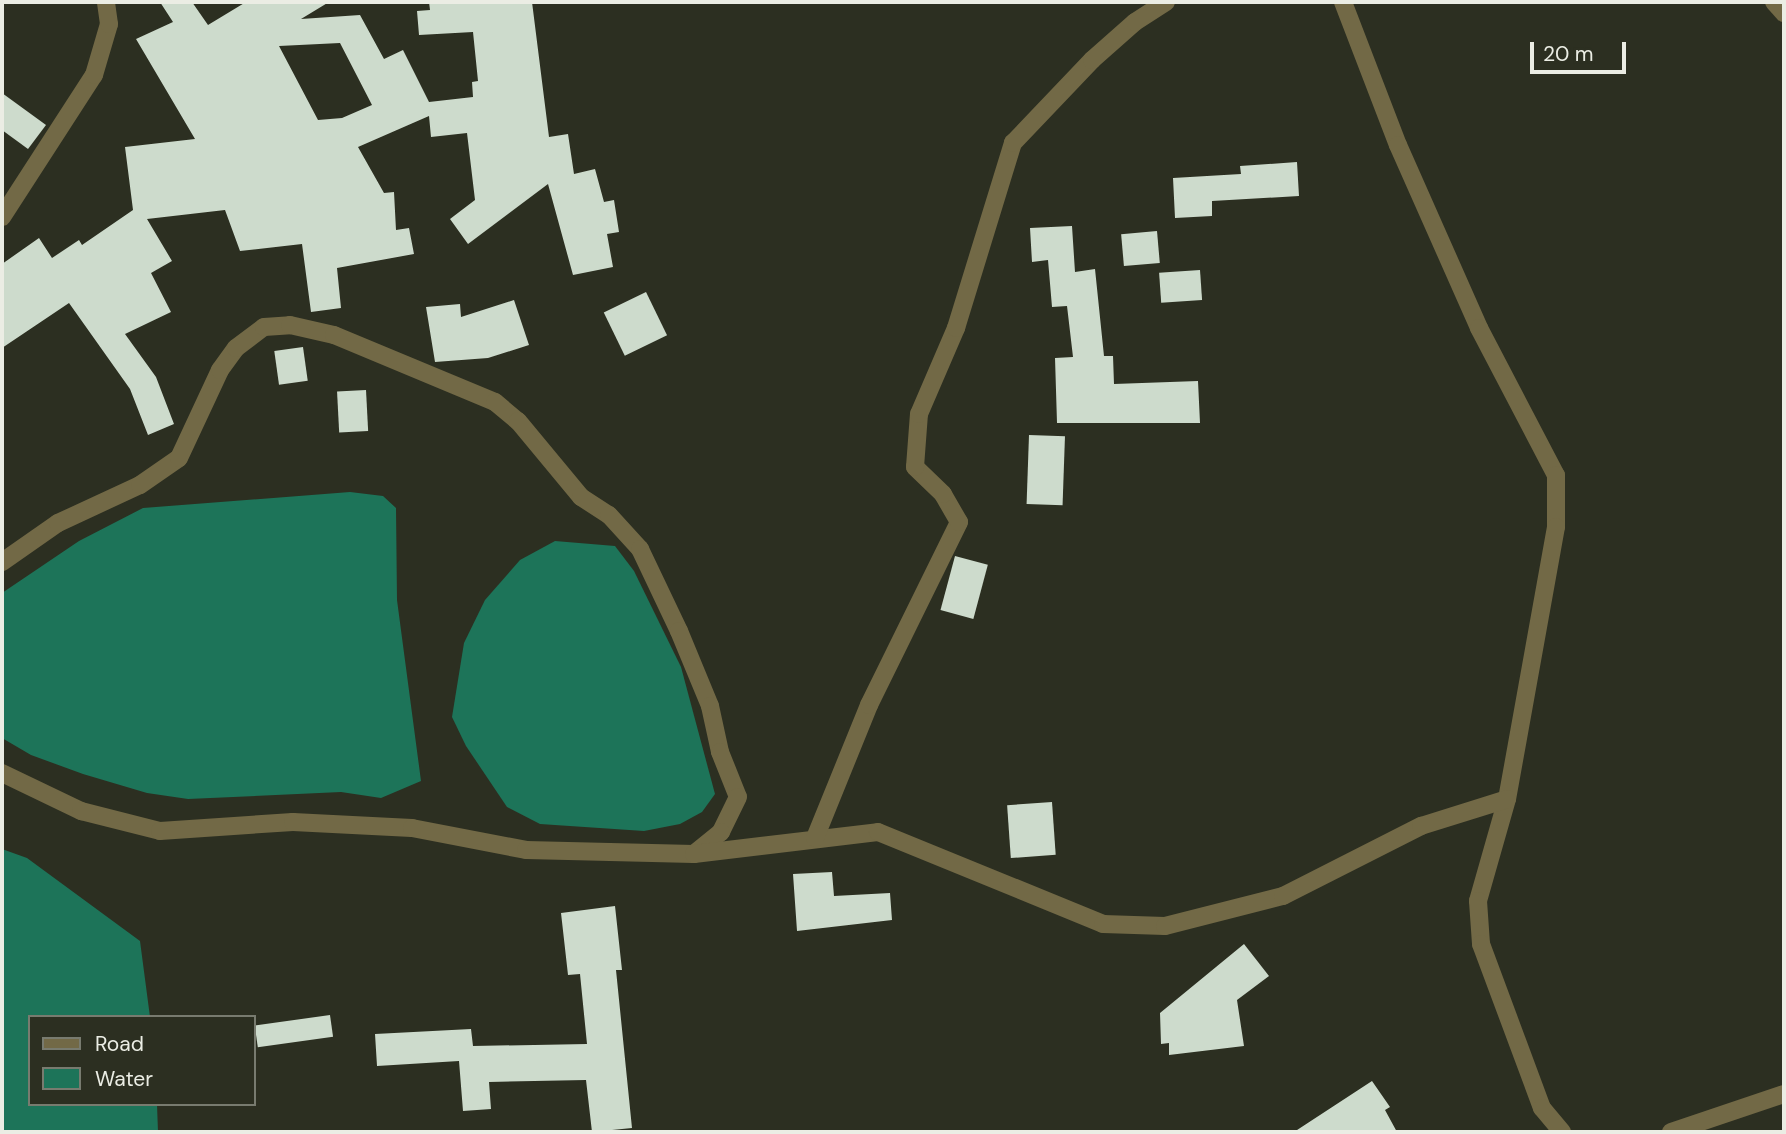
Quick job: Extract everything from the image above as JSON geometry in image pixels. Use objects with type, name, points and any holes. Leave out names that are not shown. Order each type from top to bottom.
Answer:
[{"type":"street","points":[[2,217],[94,75],[109,24],[106,2]]},
{"type":"street","points":[[815,838],[869,705],[959,522],[943,494],[915,467],[919,414],[956,328],[1013,143],[1092,60],[1135,22],[1166,2]]},
{"type":"street","points":[[1343,2],[1398,145],[1479,328],[1556,475],[1556,527],[1507,799],[1478,901],[1481,944],[1542,1108],[1562,1132]]},
{"type":"street","points":[[1774,2],[1784,13]]},
{"type":"street","points":[[2,562],[58,523],[141,485],[178,458],[220,370],[236,348],[264,327],[290,325],[334,335],[495,402],[518,421],[580,497],[609,515],[640,549],[678,631],[710,706],[720,752],[738,797],[721,832],[694,854]]},
{"type":"street","points":[[2,773],[80,811],[160,831],[306,823],[412,828],[526,850],[694,854],[878,832],[1103,924],[1165,926],[1283,896],[1421,826],[1507,799]]},
{"type":"street","points":[[1671,1132],[1784,1094]]},
{"type":"water","points":[[350,492],[383,496],[396,508],[397,600],[421,781],[381,798],[341,792],[188,799],[147,793],[83,774],[31,755],[2,738],[2,593],[79,541],[143,508]]},
{"type":"water","points":[[555,541],[615,546],[634,571],[681,667],[715,794],[702,812],[680,824],[644,831],[540,824],[507,807],[466,746],[452,717],[464,643],[485,600],[520,560]]},
{"type":"water","points":[[2,849],[27,858],[140,941],[150,1015],[28,1015],[28,1106],[157,1106],[158,1132],[2,1132]]},
{"type":"building","points":[[160,2],[192,2],[208,25],[246,2],[329,2],[301,19],[360,15],[384,59],[403,50],[429,102],[473,97],[472,82],[478,81],[473,32],[419,35],[417,11],[430,10],[429,2],[532,2],[549,137],[568,134],[574,174],[595,169],[604,202],[614,200],[619,232],[607,234],[613,267],[573,275],[548,184],[468,244],[450,219],[475,200],[467,133],[431,137],[429,116],[358,147],[384,193],[394,192],[396,230],[409,228],[414,254],[337,268],[341,308],[311,312],[302,244],[240,251],[225,210],[147,219],[172,261],[151,273],[171,312],[125,334],[156,377],[174,424],[148,435],[130,389],[69,303],[2,348],[2,264],[39,238],[52,258],[79,240],[82,245],[133,210],[125,147],[195,139],[136,39],[173,22]],"holes":[[[340,43],[372,105],[342,118],[318,120],[279,46]]]},
{"type":"building","points":[[2,93],[46,125],[28,149],[2,130]]},
{"type":"building","points":[[1297,162],[1299,196],[1212,201],[1212,216],[1175,218],[1173,178],[1241,174],[1240,166]]},
{"type":"building","points":[[1072,226],[1075,272],[1095,269],[1104,356],[1113,356],[1114,384],[1198,381],[1200,423],[1057,423],[1055,358],[1073,357],[1067,306],[1052,307],[1048,260],[1032,262],[1030,228]]},
{"type":"building","points":[[1157,231],[1160,263],[1124,266],[1121,234]]},
{"type":"building","points":[[1200,270],[1202,300],[1161,303],[1159,273]]},
{"type":"building","points":[[646,292],[667,335],[625,356],[604,313]]},
{"type":"building","points":[[514,300],[529,345],[488,358],[435,362],[426,307],[460,304],[461,317]]},
{"type":"building","points":[[303,347],[308,381],[279,385],[274,351]]},
{"type":"building","points":[[366,390],[368,431],[339,432],[337,392]]},
{"type":"building","points":[[1029,435],[1065,436],[1063,505],[1027,504]]},
{"type":"building","points":[[955,556],[988,565],[973,619],[941,610]]},
{"type":"building","points":[[1052,802],[1056,855],[1011,858],[1007,805]]},
{"type":"building","points":[[832,872],[834,896],[890,893],[892,920],[797,931],[793,874]]},
{"type":"building","points":[[615,906],[622,970],[616,970],[632,1128],[592,1132],[586,1080],[489,1082],[491,1109],[463,1111],[459,1061],[377,1066],[375,1034],[471,1029],[473,1046],[587,1044],[580,974],[568,975],[561,913]]},
{"type":"building","points":[[1244,944],[1269,976],[1237,1000],[1244,1046],[1169,1055],[1169,1043],[1161,1044],[1160,1013]]},
{"type":"building","points":[[330,1015],[333,1037],[258,1047],[256,1025]]},
{"type":"building","points":[[1372,1081],[1390,1107],[1385,1110],[1397,1132],[1294,1132]]}]
